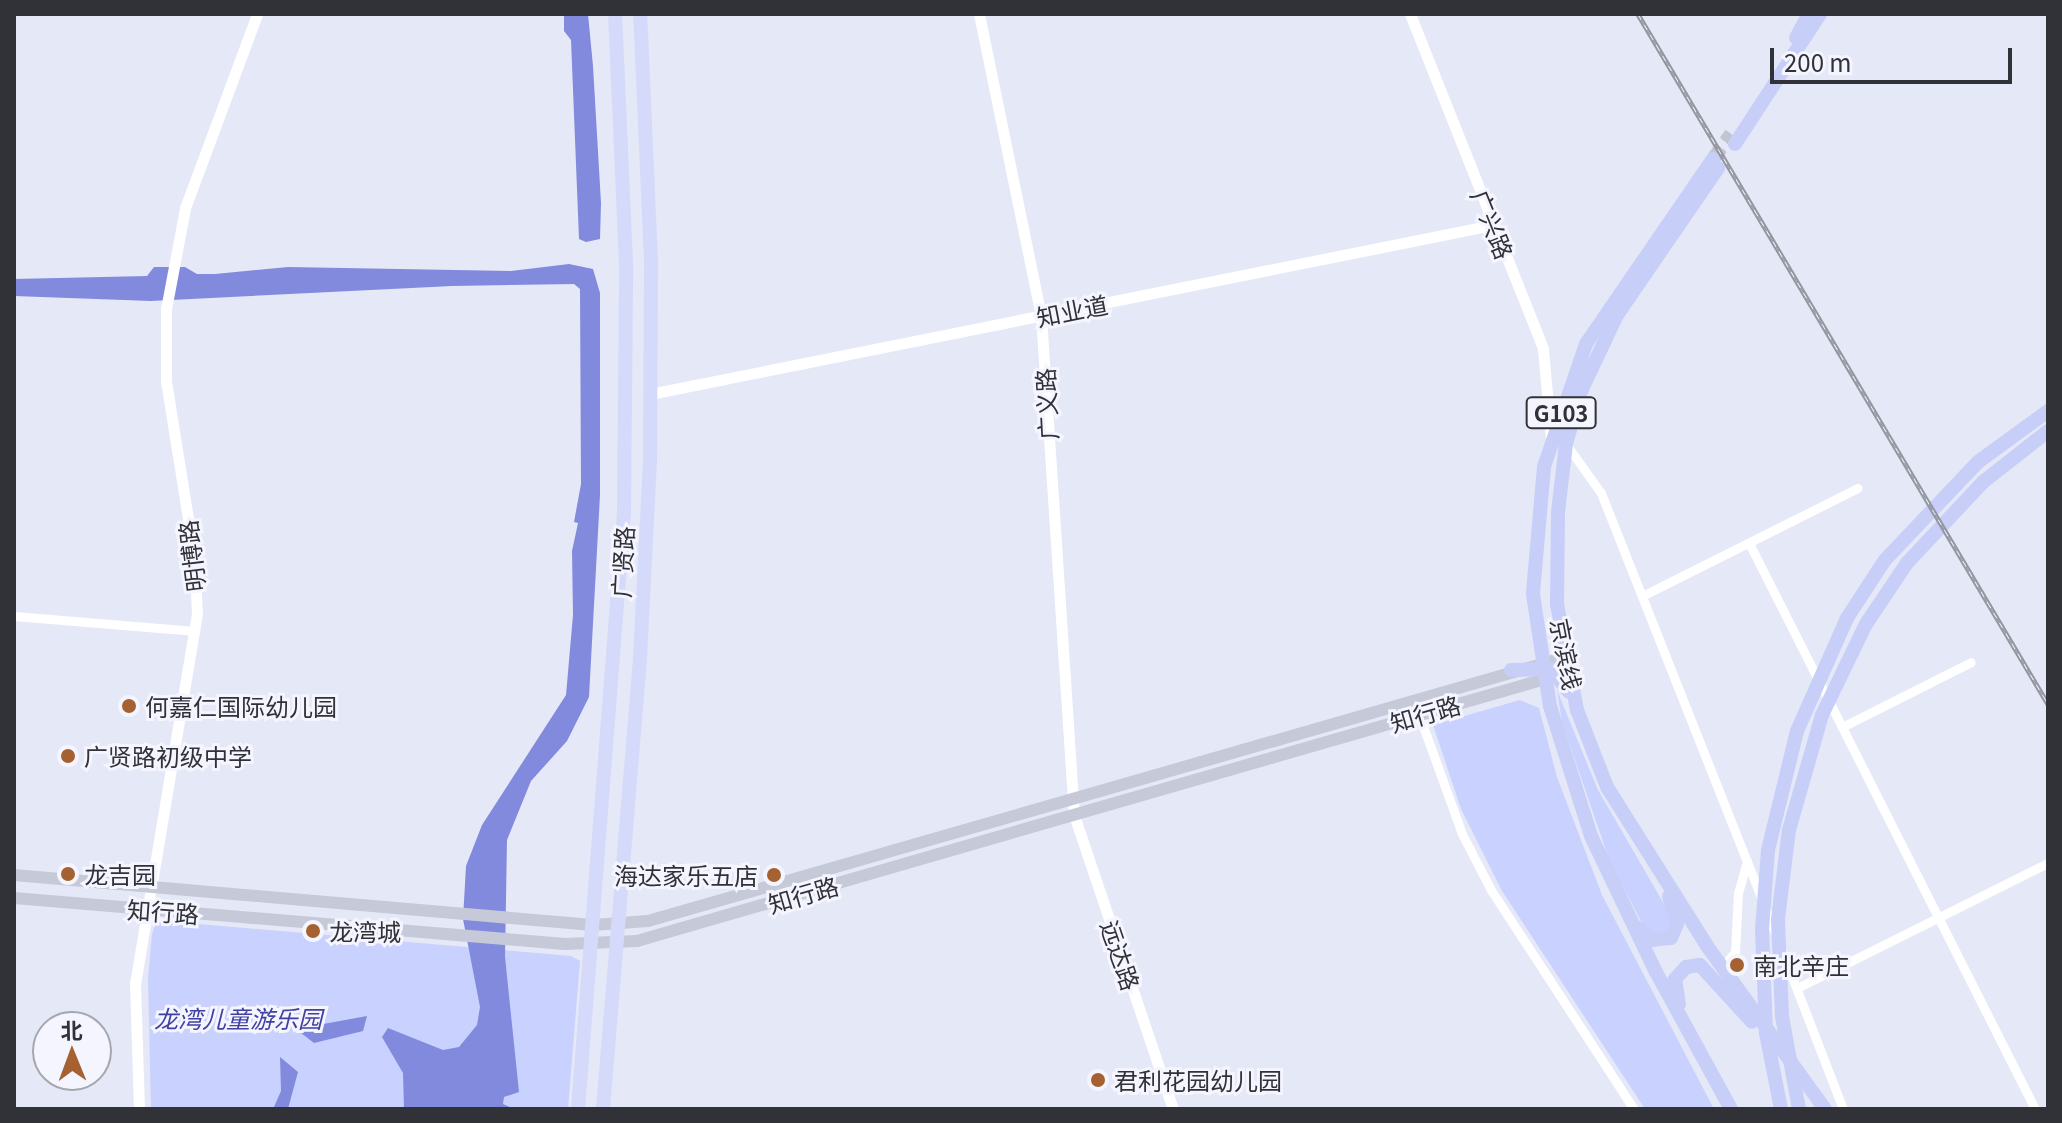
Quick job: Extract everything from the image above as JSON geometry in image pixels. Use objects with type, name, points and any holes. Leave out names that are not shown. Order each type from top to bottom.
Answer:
[{"type":"highway","points":[[1809,14],[1733,139],[1820,14]]},
{"type":"highway","name":"京滨线","points":[[1731,1109],[1609,877],[1573,784],[1542,670],[1534,547],[1551,439],[1586,344],[1715,164],[1617,315],[1581,391],[1566,444],[1555,554],[1566,657],[1564,674],[1607,787],[1707,946],[1725,964],[1825,1109]]},
{"type":"highway","points":[[1781,1109],[1766,1033],[1762,930],[1770,837],[1797,731],[1847,618],[1885,560],[1978,462],[2048,411]]},
{"type":"highway","points":[[1799,1109],[1782,1016],[1778,919],[1789,830],[1822,715],[1866,624],[1907,563],[1983,482],[2048,431]]},
{"type":"highway","points":[[1551,439],[1566,444]]},
{"type":"highway","points":[[1511,670],[1564,674]]},
{"type":"highway","points":[[1609,877],[1644,936],[1665,941],[1675,932],[1677,917],[1656,866]]},
{"type":"highway","points":[[1707,946],[1809,1109]]},
{"type":"highway","points":[[1701,1057],[1675,993],[1675,979],[1686,967],[1707,968],[1752,1022]]},
{"type":"main road","name":"广贤路","points":[[578,1109],[617,653],[627,431],[626,264],[615,14]]},
{"type":"main road","name":"广贤路","points":[[603,1109],[646,569],[650,394],[648,159],[640,14]]},
{"type":"main road","name":"知行路","points":[[14,898],[512,941],[616,944],[1514,687],[1566,657]]},
{"type":"main road","name":"知行路","points":[[14,875],[593,925],[661,918],[1511,670]]},
{"type":"main road","points":[[1514,687],[1538,692],[1550,706]]},
{"type":"street","name":"明博路","points":[[139,1109],[135,984],[195,631],[194,556],[166,382],[166,309],[172,262],[185,208],[257,14]]},
{"type":"street","name":"广义路","points":[[979,14],[1041,316],[1072,800]]},
{"type":"street","name":"广兴路","points":[[1410,14],[1543,349],[1550,374],[1551,439]]},
{"type":"street","name":"知业道","points":[[650,394],[1493,225]]},
{"type":"street","points":[[1566,444],[1601,493],[1843,1109]]},
{"type":"street","points":[[1642,596],[1858,488]]},
{"type":"street","points":[[1749,543],[2035,1109]]},
{"type":"street","points":[[14,616],[195,631]]},
{"type":"street","points":[[1842,727],[1971,662]]},
{"type":"street","points":[[1419,715],[1457,821],[1491,890],[1634,1109]]},
{"type":"street","name":"远达路","points":[[1072,800],[1074,815],[1173,1109]]},
{"type":"street","points":[[1725,964],[1735,952],[1738,893],[1747,861]]},
{"type":"street","points":[[1797,988],[2048,863]]},
{"type":"green space","points":[[1557,690],[1598,790],[1671,916],[1667,933],[1656,937],[1644,927],[1610,862],[1562,722]]},
{"type":"green space","points":[[1520,700],[1539,708],[1557,777],[1602,895],[1714,1109],[1645,1109],[1502,891],[1461,809],[1433,725]]},
{"type":"green space","name":"龙湾儿童游乐园","points":[[164,921],[571,956],[580,961],[568,1109],[151,1109],[148,979],[152,934],[156,923]]},
{"type":"water","points":[[564,14],[588,14],[601,203],[600,239],[586,242],[579,239],[571,40],[564,31]]},
{"type":"water","points":[[569,264],[593,269],[600,293],[600,495],[589,697],[567,741],[531,781],[507,840],[505,957],[519,1092],[504,1097],[503,1104],[514,1109],[404,1109],[403,1073],[382,1037],[388,1028],[443,1050],[459,1047],[477,1025],[480,1007],[463,919],[466,866],[482,825],[566,695],[573,615],[572,551],[578,523],[574,522],[581,484],[580,289],[574,284],[452,286],[151,301],[14,296],[14,279],[147,276],[154,267],[185,267],[197,274],[215,274],[288,267],[511,271]]},
{"type":"water","points":[[367,1016],[363,1031],[314,1043],[296,1029]]},
{"type":"water","points":[[280,1057],[298,1072],[288,1109],[274,1107],[281,1091]]},
{"type":"tunnel","points":[[1713,159],[1731,134]]},
{"type":"railway","points":[[1638,14],[2048,704]]},
{"type":"place","name":"何嘉仁国际幼儿园","points":[[129,706]]},
{"type":"place","name":"广贤路初级中学","points":[[68,756]]},
{"type":"place","name":"龙吉园","points":[[68,874]]},
{"type":"place","name":"海达家乐五店","points":[[774,875]]},
{"type":"place","name":"龙湾城","points":[[313,931]]},
{"type":"place","name":"南北辛庄","points":[[1737,965]]},
{"type":"place","name":"君利花园幼儿园","points":[[1098,1080]]}]
